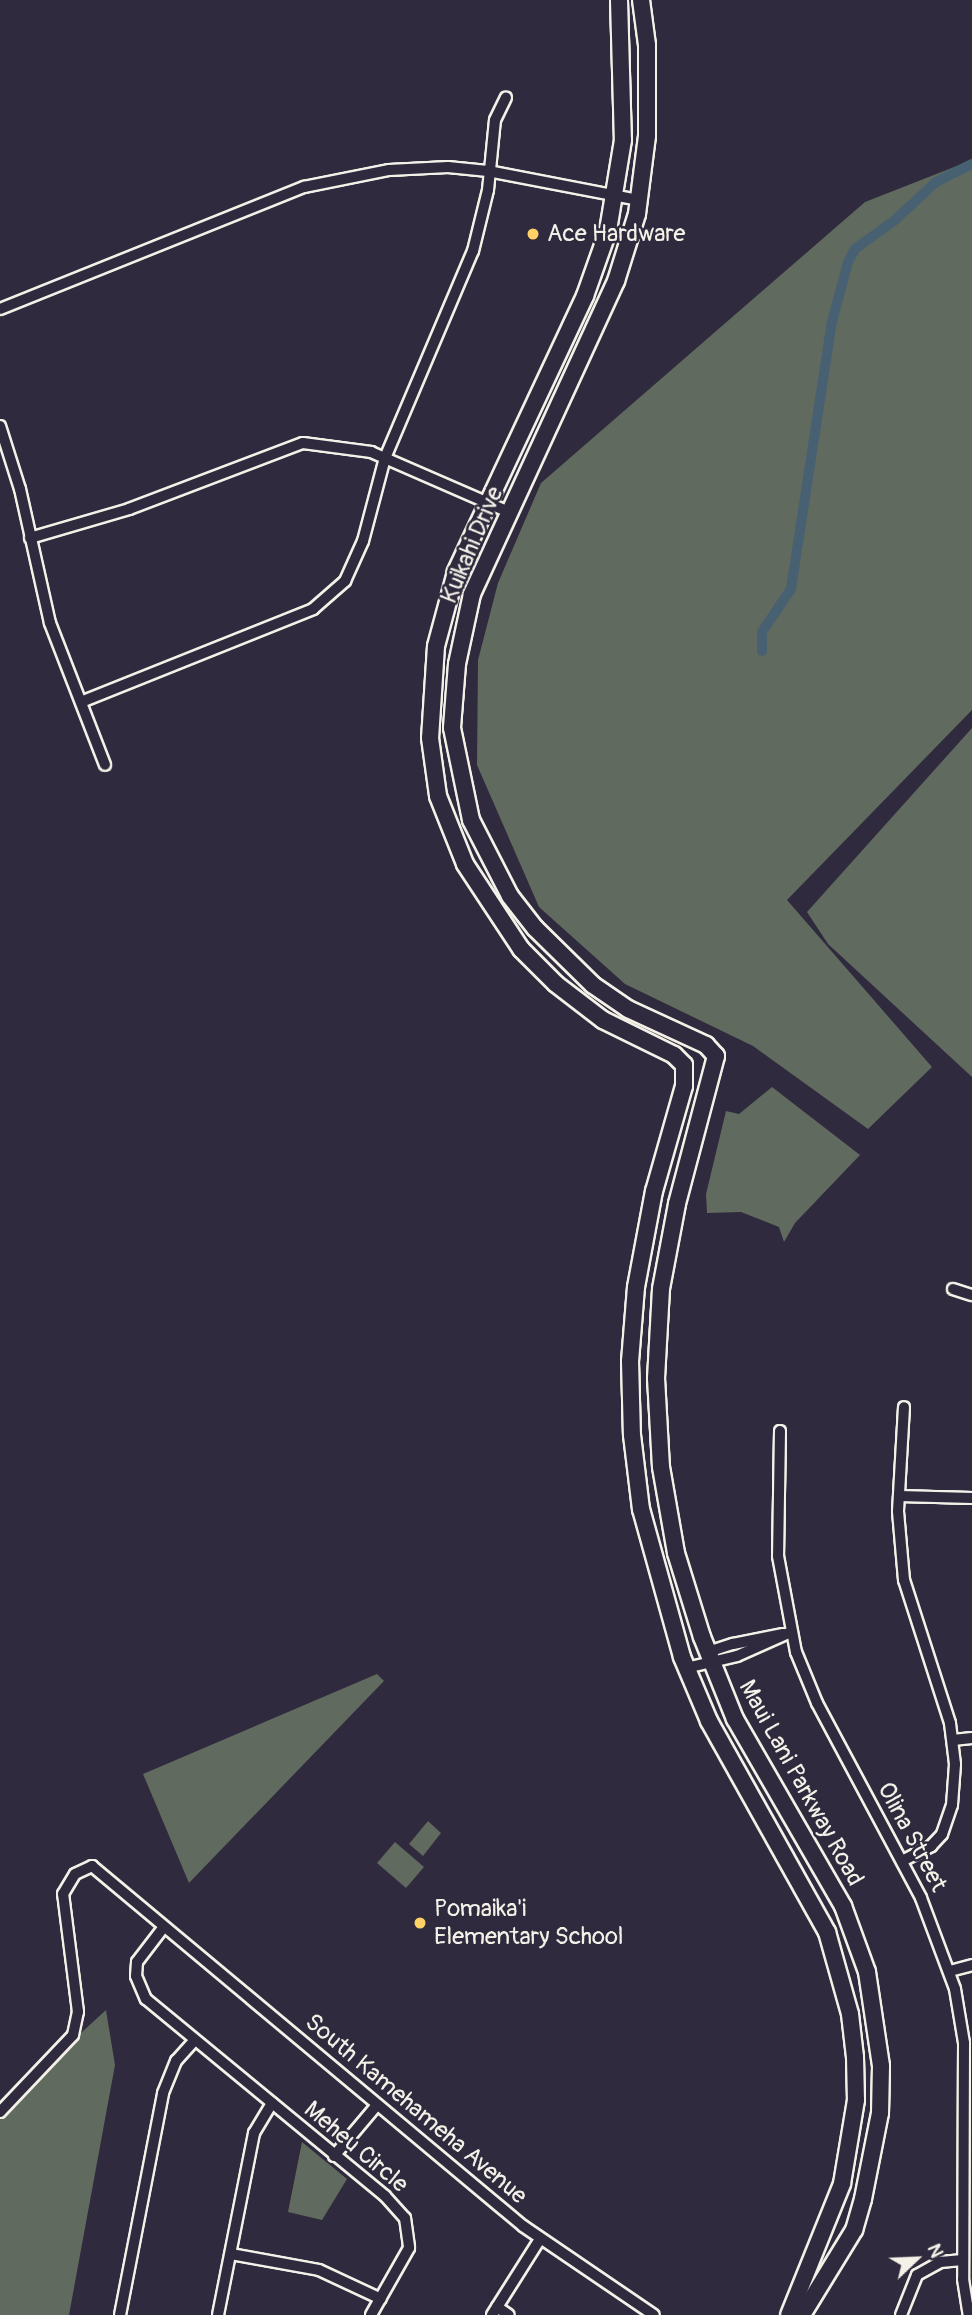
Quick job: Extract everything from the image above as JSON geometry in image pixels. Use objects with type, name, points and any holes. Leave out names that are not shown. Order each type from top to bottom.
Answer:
[{"type":"main road","name":"Kuikahi Drive","points":[[619,0],[624,140],[616,197],[585,296],[456,572],[436,646],[430,738],[442,807],[478,888],[521,949],[592,1012],[674,1055],[684,1065]]},
{"type":"main road","name":"Kuikahi Drive","points":[[641,0],[648,83],[639,200],[616,281],[472,594],[453,697],[456,764],[471,820],[510,897],[556,953],[628,1009],[706,1045],[716,1056]]},
{"type":"main road","name":"Maui Lani Parkway Road","points":[[716,1056],[677,1204],[661,1289],[656,1378],[661,1467],[677,1553],[710,1659],[741,1730],[843,1906],[867,1972],[877,2019],[880,2113],[863,2200],[854,2230],[802,2315]]},
{"type":"main road","name":"Maui Lani Parkway Road","points":[[684,1065],[684,1086],[654,1191],[636,1287],[630,1361],[632,1435],[641,1509],[658,1581],[686,1668],[731,1765],[818,1912],[841,1972],[850,2014],[856,2100],[851,2144],[834,2213],[789,2315]]},
{"type":"street","points":[[81,702],[329,599],[352,569],[385,458],[470,260],[488,190],[495,120],[506,97]]},
{"type":"street","points":[[0,309],[304,187],[389,170],[448,167],[488,171],[639,200]]},
{"type":"street","points":[[0,426],[50,623],[105,765]]},
{"type":"street","points":[[30,538],[129,509],[289,446],[323,443],[385,458],[509,512]]},
{"type":"street","points":[[953,1289],[972,1295]]},
{"type":"street","points":[[902,1861],[930,1846],[947,1823],[954,1781],[953,1740],[904,1580],[899,1496],[904,1407]]},
{"type":"street","name":"Olina Street","points":[[780,1432],[778,1556],[787,1633],[817,1703],[902,1861],[950,1971],[964,2043],[963,2260],[969,2315]]},
{"type":"street","points":[[899,1496],[972,1498]]},
{"type":"street","points":[[686,1668],[710,1659],[714,1650],[787,1633]]},
{"type":"street","points":[[953,1740],[972,1738]]},
{"type":"street","name":"South Kamehameha Avenue","points":[[0,2112],[72,2035],[78,2012],[63,1894],[75,1874],[92,1867],[540,2239],[654,2314]]},
{"type":"street","name":"Meheu Circle","points":[[163,1928],[144,1947],[136,1976],[146,1998],[405,2218],[409,2248],[371,2315]]},
{"type":"street","points":[[950,1971],[972,1965]]},
{"type":"street","points":[[120,2315],[163,2093],[176,2061],[195,2040]]},
{"type":"street","points":[[218,2315],[254,2133],[272,2103]]},
{"type":"street","points":[[334,2156],[377,2105]]},
{"type":"street","points":[[509,2315],[494,2311],[540,2239]]},
{"type":"street","points":[[231,2254],[319,2270],[381,2299]]},
{"type":"street","points":[[901,2315],[917,2276],[940,2262],[963,2260]]},
{"type":"green space","points":[[972,160],[972,710],[787,900],[932,1067],[868,1129],[753,1046],[625,984],[539,907],[477,765],[478,660],[498,583],[541,483],[865,202]]},
{"type":"green space","points":[[972,728],[972,1077],[828,944],[807,912]]},
{"type":"green space","points":[[772,1087],[860,1155],[795,1223],[784,1242],[779,1227],[741,1212],[707,1213],[706,1194],[726,1111],[739,1114]]},
{"type":"green space","points":[[377,1674],[384,1681],[189,1883],[143,1774]]},
{"type":"green space","points":[[428,1821],[441,1833],[423,1856],[409,1844]]},
{"type":"green space","points":[[395,1842],[424,1867],[406,1888],[377,1863]]},
{"type":"green space","points":[[106,2010],[115,2065],[69,2315],[0,2315],[0,2107]]},
{"type":"green space","points":[[302,2142],[347,2179],[322,2220],[288,2212]]},
{"type":"waterway","points":[[762,651],[762,632],[791,589],[832,322],[848,262],[855,249],[895,220],[936,182],[972,164]]},
{"type":"place","name":"Ace Hardware","points":[[533,234]]},
{"type":"place","name":"Pomaika'i Elementary School","points":[[420,1923]]}]
